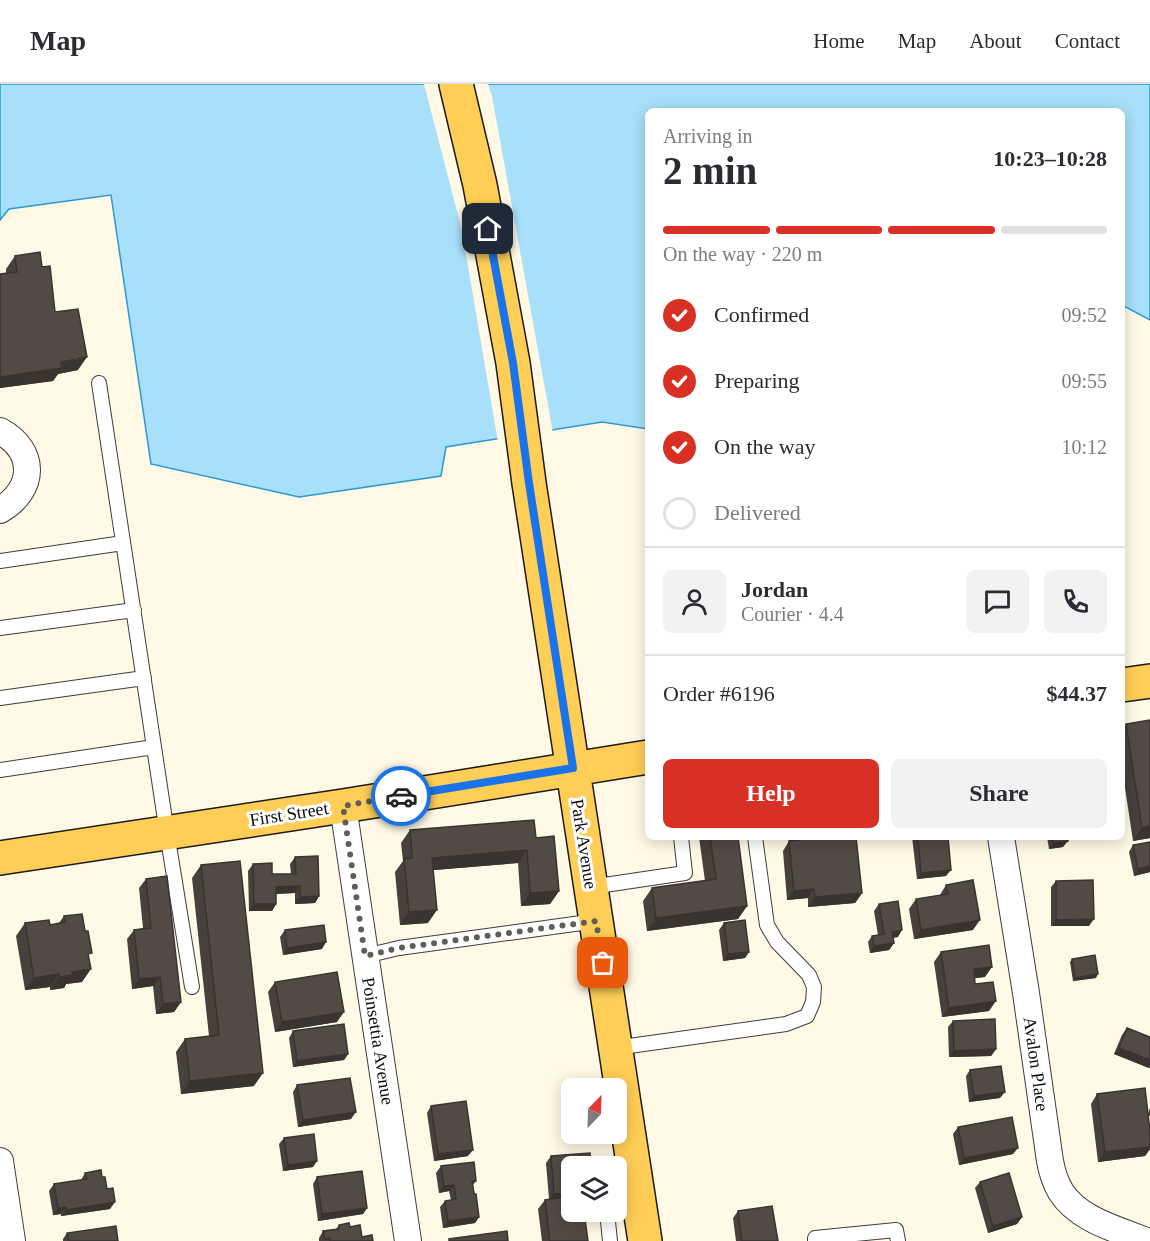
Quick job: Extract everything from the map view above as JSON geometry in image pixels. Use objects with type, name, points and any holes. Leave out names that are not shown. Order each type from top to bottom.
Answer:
[{"type":"main road","name":"Park Avenue","points":[[456,84],[480,185],[513,363],[529,483],[615,1048],[630,1171],[645,1241]]},
{"type":"main road","points":[[1125,685],[1150,681]]},
{"type":"main road","name":"First Street","points":[[0,858],[645,757]]},
{"type":"street","points":[[0,431],[13,439],[22,450],[26,464],[26,479],[21,492],[11,504],[0,510]]},
{"type":"street","name":"Poinsettia Avenue","points":[[343,806],[408,1241]]},
{"type":"street","name":"Avalon Place","points":[[1001,840],[1054,1177],[1070,1203],[1082,1213],[1146,1241]]},
{"type":"street","points":[[0,1161],[12,1241]]},
{"type":"lane","points":[[99,383],[192,987]]},
{"type":"lane","points":[[0,561],[123,543]]},
{"type":"lane","points":[[0,628],[134,610]]},
{"type":"lane","points":[[0,699],[144,678]]},
{"type":"lane","points":[[0,770],[154,747]]},
{"type":"lane","points":[[591,887],[685,873],[681,840]]},
{"type":"lane","points":[[615,1048],[786,1024],[807,1016],[813,1002],[814,987],[809,975],[777,942],[767,925],[755,840]]},
{"type":"lane","points":[[365,956],[399,948],[596,921]]},
{"type":"lane","points":[[608,1222],[610,1241]]},
{"type":"lane","points":[[815,1241],[815,1238],[896,1230],[898,1241]]},
{"type":"water","points":[[0,84],[1150,84],[1150,320],[1125,307],[1125,108],[645,108],[645,429],[602,422],[446,447],[441,476],[299,497],[151,464],[111,195],[9,209],[0,220]]},
{"type":"pier","points":[[424,84],[488,84],[553,433],[498,442],[462,231]]},
{"type":"building","points":[[40,252],[42,267],[50,266],[55,312],[78,309],[87,357],[61,362],[62,368],[0,377],[0,274],[17,272],[15,256]]},
{"type":"building","points":[[1150,720],[1150,826],[1142,828],[1126,724]]},
{"type":"building","points":[[534,820],[536,838],[554,836],[559,891],[530,893],[527,850],[432,858],[437,910],[409,912],[404,859],[412,858],[410,830]]},
{"type":"building","points":[[710,840],[738,840],[747,906],[656,918],[652,888],[716,879]]},
{"type":"building","points":[[856,840],[862,893],[815,897],[814,889],[794,891],[789,841]]},
{"type":"building","points":[[918,840],[948,840],[951,870],[921,873]]},
{"type":"building","points":[[1052,840],[1068,841],[1053,843]]},
{"type":"building","points":[[1150,842],[1150,866],[1138,869],[1133,845]]},
{"type":"building","points":[[318,856],[319,896],[300,897],[300,886],[276,887],[276,904],[254,904],[253,864],[272,863],[272,874],[296,874],[295,857]]},
{"type":"building","points":[[240,861],[263,1073],[190,1081],[185,1039],[219,1035],[201,865]]},
{"type":"building","points":[[167,876],[181,1002],[163,1004],[160,977],[139,979],[134,930],[151,928],[146,879]]},
{"type":"building","points":[[973,880],[980,920],[921,930],[916,899],[948,894],[946,885]]},
{"type":"building","points":[[1093,880],[1094,919],[1056,920],[1056,881]]},
{"type":"building","points":[[898,901],[902,930],[892,932],[894,943],[874,946],[872,936],[884,934],[879,904]]},
{"type":"building","points":[[82,914],[92,953],[88,954],[91,969],[72,972],[73,975],[59,977],[59,974],[34,978],[25,923],[49,920],[50,925],[65,922],[64,916]]},
{"type":"building","points":[[745,920],[749,952],[728,954],[724,923]]},
{"type":"building","points":[[324,925],[326,942],[287,948],[285,930]]},
{"type":"building","points":[[989,945],[992,967],[974,969],[975,984],[993,982],[996,1001],[949,1008],[941,952]]},
{"type":"building","points":[[1095,955],[1098,974],[1075,978],[1072,959]]},
{"type":"building","points":[[337,972],[344,1012],[282,1022],[275,982]]},
{"type":"building","points":[[995,1019],[996,1049],[954,1051],[953,1021]]},
{"type":"building","points":[[344,1024],[348,1054],[297,1061],[293,1031]]},
{"type":"building","points":[[1127,1028],[1150,1037],[1150,1060],[1119,1048]]},
{"type":"building","points":[[1001,1066],[1005,1092],[974,1096],[970,1070]]},
{"type":"building","points":[[350,1078],[356,1112],[303,1120],[297,1085]]},
{"type":"building","points":[[1145,1088],[1150,1147],[1105,1152],[1097,1094]]},
{"type":"building","points":[[466,1101],[473,1150],[438,1154],[431,1106]]},
{"type":"building","points":[[1012,1117],[1018,1148],[964,1158],[958,1127]]},
{"type":"building","points":[[314,1134],[317,1161],[288,1165],[284,1138]]},
{"type":"building","points":[[590,1153],[590,1156],[561,1156],[561,1194],[554,1194],[551,1156]]},
{"type":"building","points":[[474,1162],[476,1181],[472,1181],[479,1217],[448,1221],[445,1201],[456,1199],[454,1185],[444,1186],[441,1166]]},
{"type":"building","points":[[101,1170],[107,1189],[113,1188],[115,1202],[66,1210],[66,1207],[58,1208],[54,1184],[87,1179],[85,1173]]},
{"type":"building","points":[[362,1171],[367,1208],[322,1214],[317,1177]]},
{"type":"building","points":[[1009,1173],[1022,1217],[993,1226],[980,1182]]},
{"type":"building","points":[[561,1198],[561,1222],[585,1222],[588,1241],[550,1241],[545,1200]]},
{"type":"building","points":[[772,1206],[778,1241],[742,1241],[738,1211]]},
{"type":"building","points":[[349,1223],[350,1227],[360,1225],[362,1237],[372,1235],[373,1241],[325,1239],[323,1231],[339,1229],[339,1225]]},
{"type":"building","points":[[116,1226],[118,1241],[69,1241],[67,1233]]},
{"type":"building","points":[[507,1231],[508,1241],[449,1241],[449,1239]]},
{"type":"way so far","points":[[401,796],[343,806],[365,956],[399,948],[596,921],[603,963]]},
{"type":"route","points":[[401,796],[573,768],[513,363],[488,229]]}]
